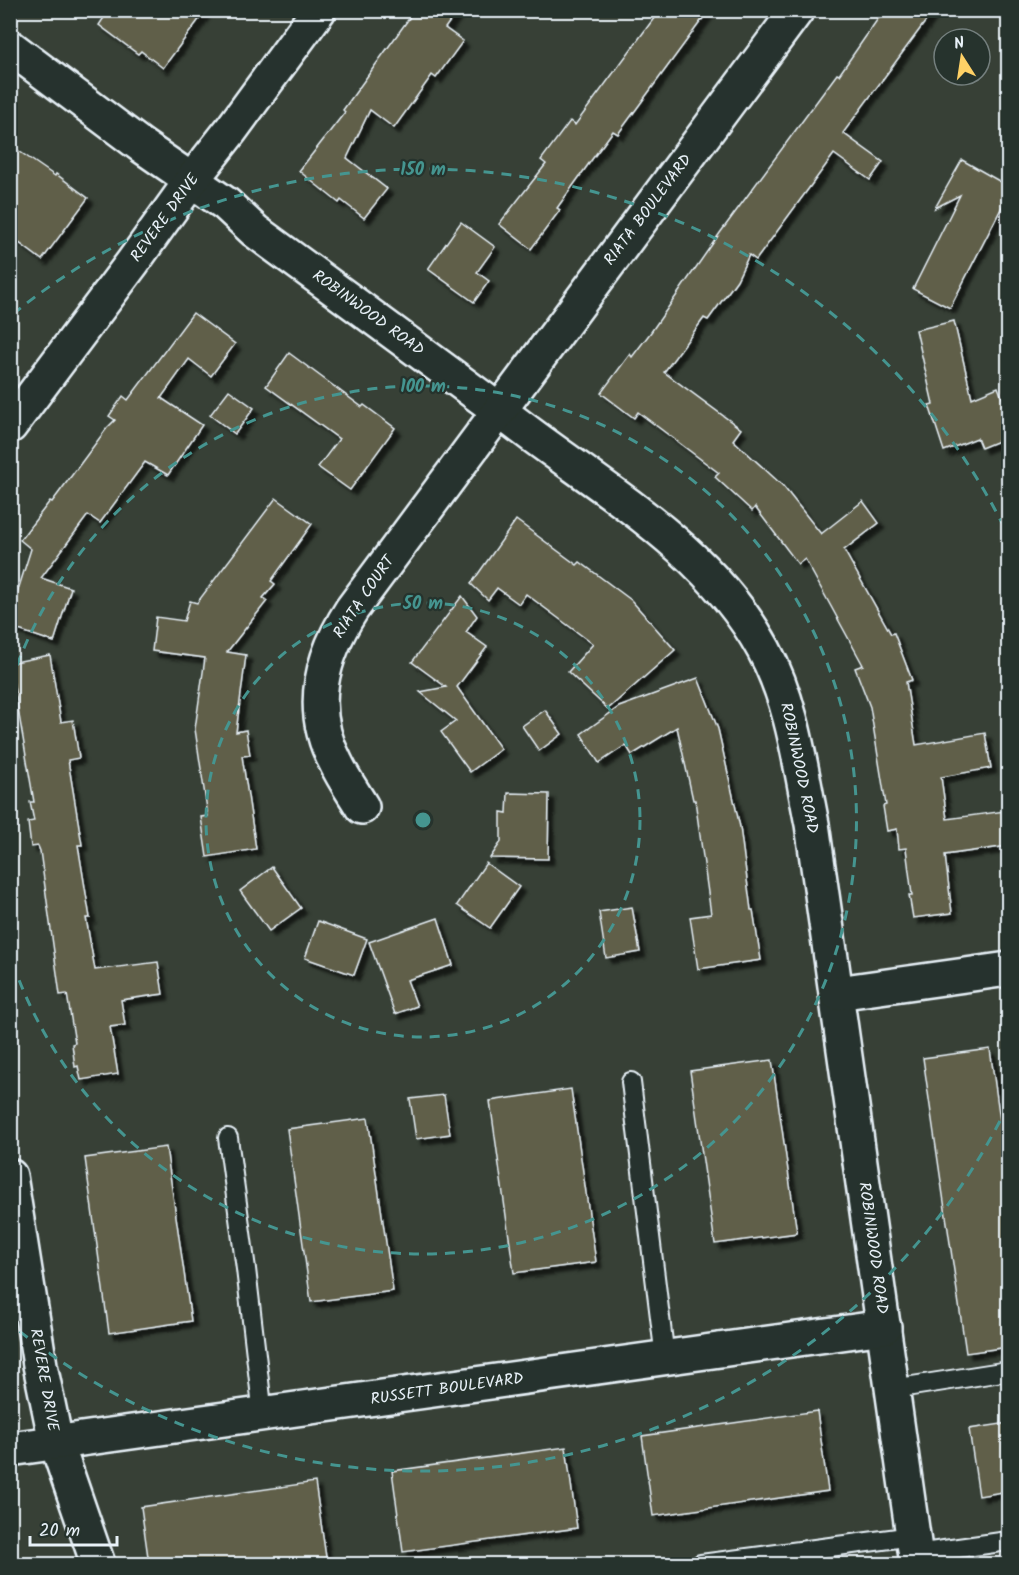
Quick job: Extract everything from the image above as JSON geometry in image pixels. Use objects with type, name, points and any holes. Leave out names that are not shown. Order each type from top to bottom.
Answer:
[{"type":"street","name":"REVERE DRIVE","points":[[10,426],[319,10]]},
{"type":"street","name":"RIATA BOULEVARD","points":[[499,409],[796,10]]},
{"type":"street","name":"ROBINWOOD ROAD","points":[[10,47],[226,204],[265,238],[625,501],[695,561],[746,620],[780,683],[791,717],[812,824],[916,1552]]},
{"type":"street","name":"RIATA COURT","points":[[362,807],[334,761],[324,732],[319,697],[322,671],[339,628],[499,409]]},
{"type":"street","points":[[837,993],[1008,969]]},
{"type":"street","name":"REVERE DRIVE","points":[[10,1176],[40,1365],[56,1442],[98,1564]]},
{"type":"street","name":"RUSSETT BOULEVARD","points":[[10,1449],[884,1327]]},
{"type":"lane","points":[[631,1082],[665,1358]]},
{"type":"lane","points":[[228,1138],[263,1415]]},
{"type":"lane","points":[[892,1389],[1008,1371]]},
{"type":"lane","points":[[701,1564],[916,1552],[1008,1541]]},
{"type":"building","points":[[109,10],[206,10],[163,68],[141,51],[138,54],[99,25]]},
{"type":"building","points":[[415,10],[458,10],[445,28],[463,41],[436,78],[432,75],[394,128],[370,110],[347,158],[387,189],[364,218],[341,200],[339,203],[299,171],[345,112],[343,110]]},
{"type":"building","points":[[660,10],[709,10],[618,134],[613,131],[557,208],[560,210],[531,249],[499,224],[546,164],[541,160],[570,121],[575,125]]},
{"type":"building","points":[[884,10],[934,10],[843,133],[883,162],[870,180],[834,154],[756,260],[749,255],[737,280],[708,320],[704,318],[664,372],[741,429],[733,440],[783,486],[821,534],[863,501],[879,523],[844,550],[891,634],[894,633],[912,680],[906,682],[916,745],[985,733],[991,768],[941,777],[947,819],[1005,811],[1008,846],[945,855],[952,913],[913,918],[906,848],[899,849],[897,829],[887,831],[883,806],[886,805],[870,707],[855,668],[863,665],[805,559],[798,564],[755,507],[752,511],[715,477],[719,473],[638,412],[634,418],[601,393],[630,354],[632,357],[651,332],[720,233],[837,74],[839,75]]},
{"type":"building","points":[[10,145],[55,176],[56,174],[88,198],[42,260],[10,236]]},
{"type":"building","points":[[962,160],[1008,186],[1008,195],[950,308],[913,289],[960,195],[935,208]]},
{"type":"building","points":[[461,222],[495,247],[477,272],[489,281],[474,302],[428,269]]},
{"type":"building","points":[[193,313],[235,344],[211,376],[189,359],[161,398],[202,425],[168,475],[145,462],[100,523],[88,515],[41,578],[71,588],[54,642],[10,627],[11,612],[31,549],[20,540],[115,420],[109,416],[123,396],[128,400]]},
{"type":"building","points":[[954,321],[972,398],[998,387],[1008,413],[1008,437],[981,448],[977,438],[944,451],[929,405],[933,404],[916,330]]},
{"type":"building","points":[[289,353],[362,407],[364,405],[395,428],[350,490],[318,467],[339,439],[266,386]]},
{"type":"building","points":[[229,390],[254,408],[235,434],[210,415]]},
{"type":"building","points":[[276,498],[312,524],[271,581],[275,584],[263,598],[267,601],[227,652],[246,655],[236,732],[246,730],[250,755],[242,756],[256,849],[207,857],[201,817],[208,816],[195,729],[205,658],[152,651],[156,617],[184,621],[190,601],[197,603]]},
{"type":"building","points":[[516,520],[577,565],[580,562],[631,600],[675,650],[608,709],[568,672],[593,644],[526,594],[519,604],[497,588],[488,600],[471,584]]},
{"type":"building","points":[[462,596],[477,616],[466,632],[487,647],[457,687],[501,749],[470,772],[441,732],[456,721],[420,692],[446,687],[412,662]]},
{"type":"building","points":[[50,655],[61,722],[73,720],[79,758],[68,760],[82,845],[78,845],[90,918],[86,918],[95,970],[158,962],[163,994],[121,1000],[125,1025],[110,1027],[118,1074],[81,1080],[78,1066],[75,1067],[72,1044],[75,1043],[67,994],[60,995],[40,851],[38,846],[31,847],[28,822],[34,821],[30,802],[34,802],[10,663]]},
{"type":"building","points":[[698,678],[718,729],[740,827],[751,910],[753,910],[761,960],[698,969],[690,917],[711,914],[695,800],[693,800],[677,727],[632,755],[626,745],[599,763],[581,734],[619,707]]},
{"type":"building","points":[[545,710],[562,734],[539,751],[522,726]]},
{"type":"building","points":[[508,793],[549,794],[548,859],[490,858],[501,842],[501,812],[507,813]]},
{"type":"building","points":[[486,863],[519,887],[490,928],[457,905]]},
{"type":"building","points":[[272,867],[301,908],[269,931],[240,891]]},
{"type":"building","points":[[632,907],[640,952],[606,958],[599,912]]},
{"type":"building","points":[[438,918],[453,965],[407,980],[417,1006],[395,1014],[369,942]]},
{"type":"building","points":[[318,921],[367,939],[354,975],[305,958]]},
{"type":"building","points":[[990,1049],[1008,1177],[1008,1347],[966,1353],[923,1058]]},
{"type":"building","points":[[772,1060],[797,1233],[715,1244],[690,1071]]},
{"type":"building","points":[[571,1089],[596,1262],[514,1273],[490,1101]]},
{"type":"building","points":[[444,1095],[450,1134],[416,1139],[410,1099]]},
{"type":"building","points":[[368,1118],[393,1291],[311,1302],[287,1129]]},
{"type":"building","points":[[166,1147],[191,1321],[109,1333],[85,1158]]},
{"type":"building","points":[[817,1411],[828,1491],[653,1516],[642,1436]]},
{"type":"building","points":[[1008,1423],[1008,1491],[979,1496],[969,1429]]},
{"type":"building","points":[[566,1447],[577,1528],[403,1552],[392,1471]]},
{"type":"building","points":[[315,1482],[327,1564],[149,1564],[141,1507]]}]
